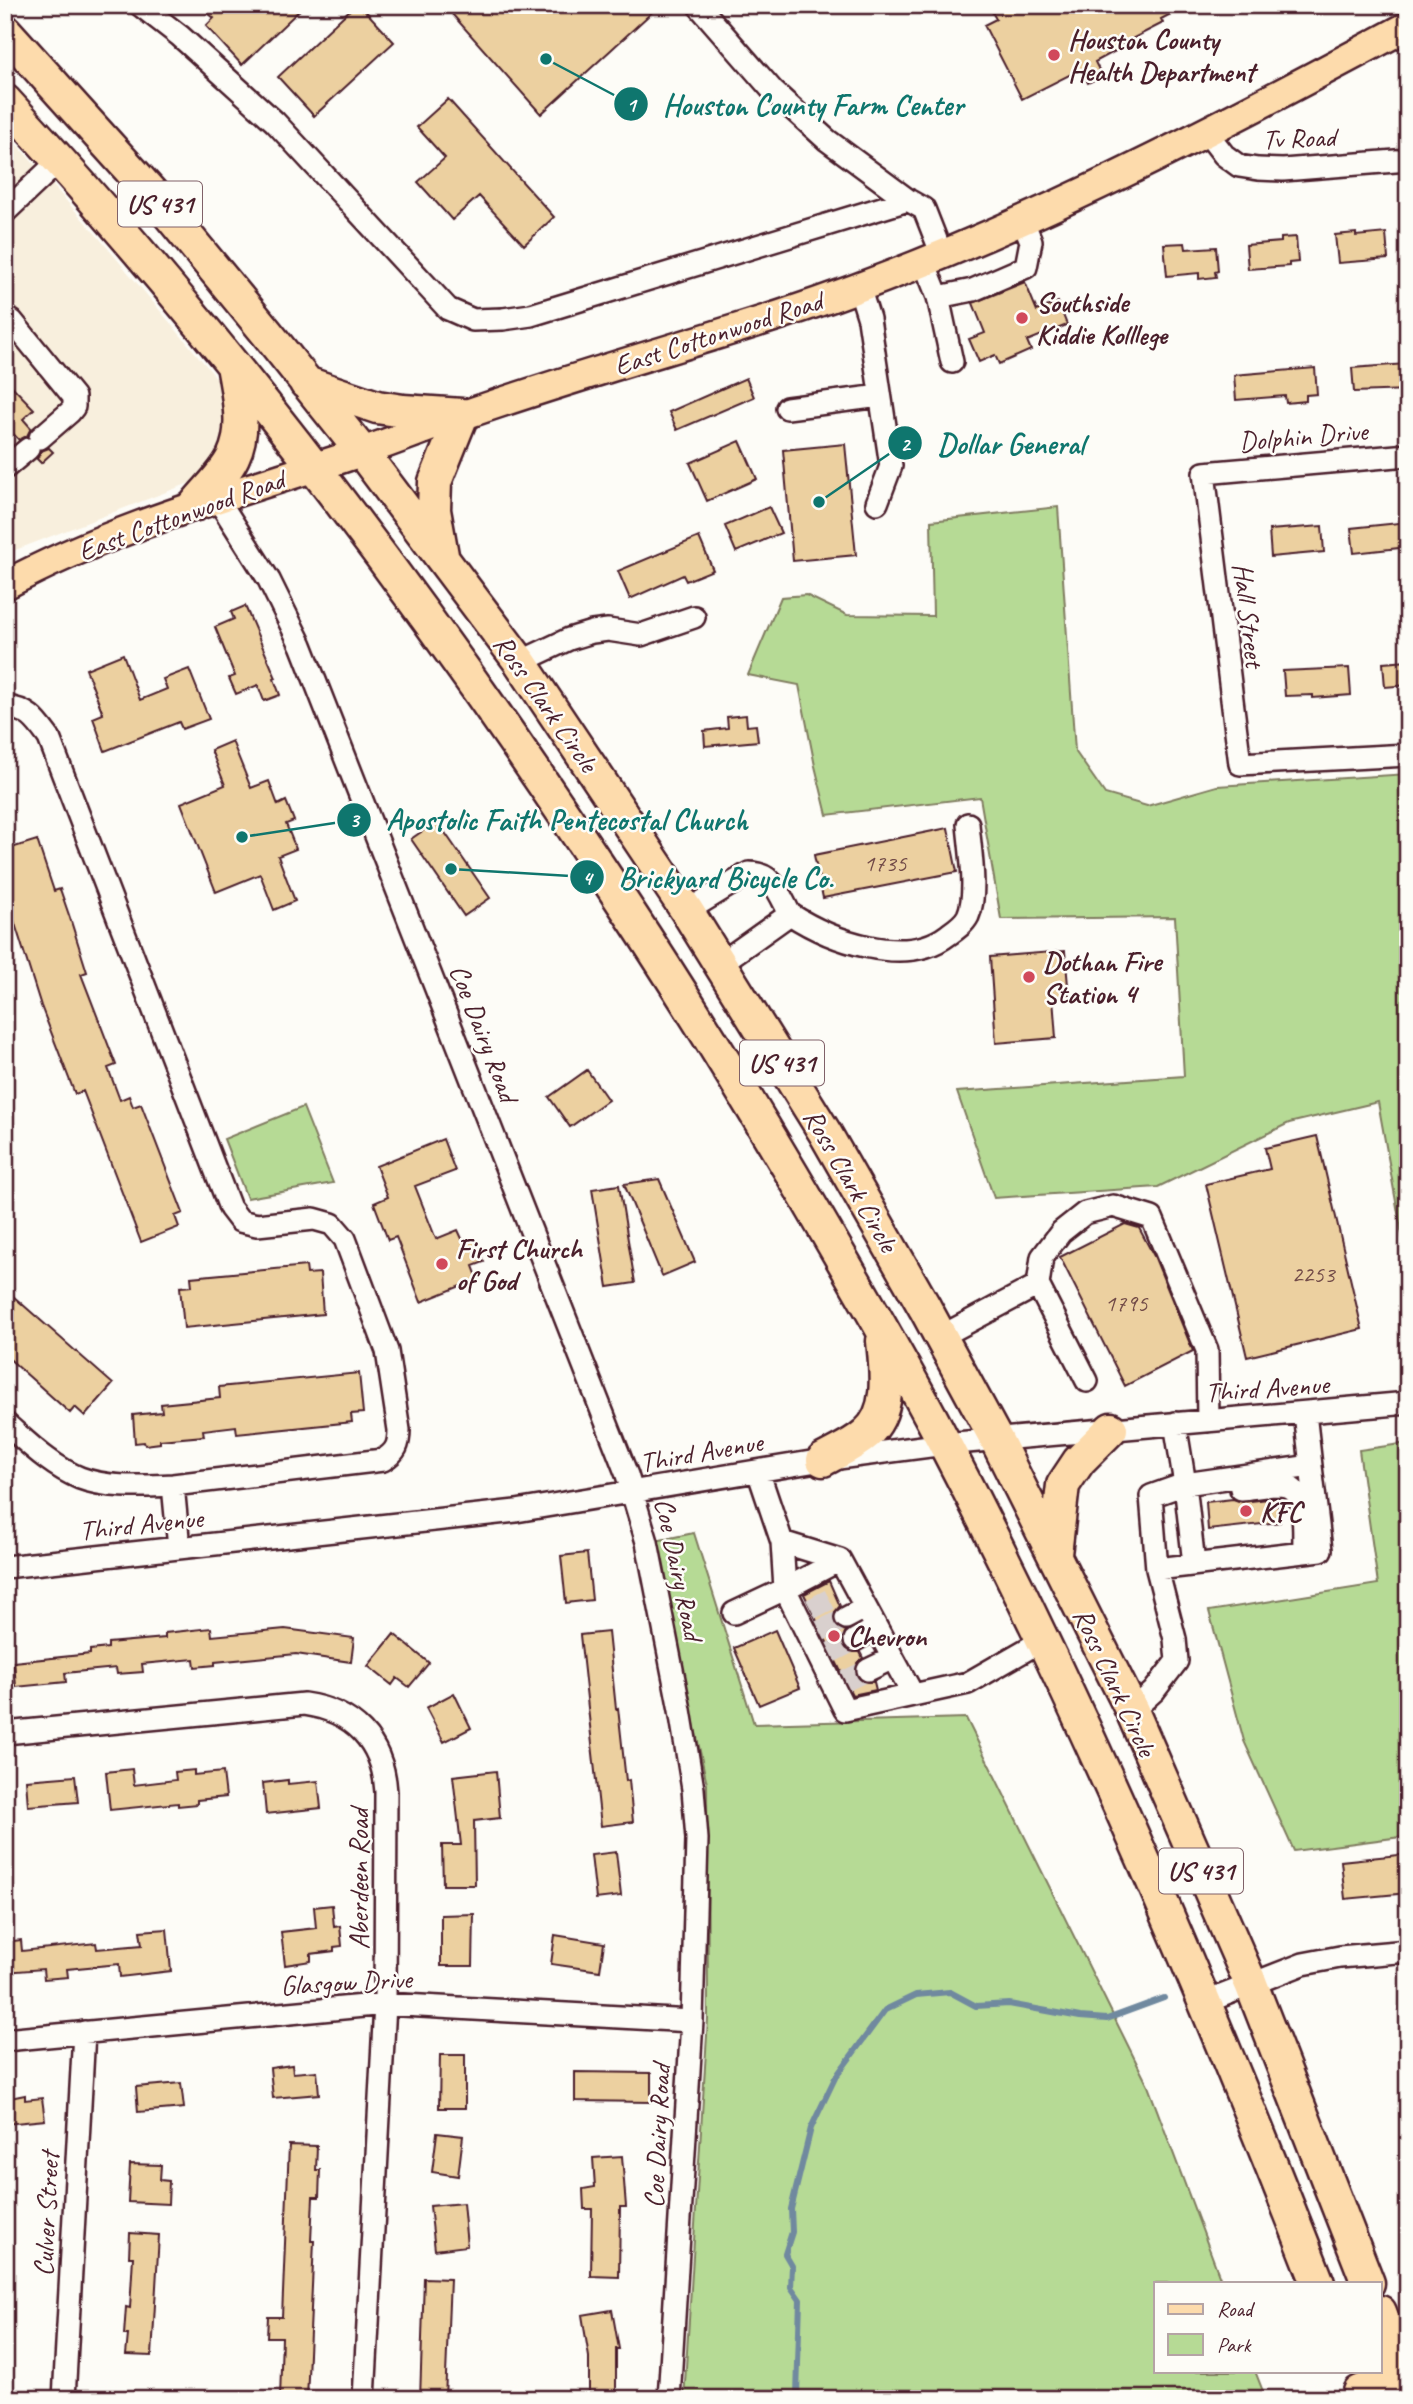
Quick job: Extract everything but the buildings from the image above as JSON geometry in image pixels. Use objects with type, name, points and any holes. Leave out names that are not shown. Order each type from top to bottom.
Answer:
[{"type":"highway","name":"Ross Clark Circle","points":[[5,31],[154,196],[362,452],[520,662],[739,991],[831,1144],[996,1439],[1132,1711],[1251,1984],[1368,2282]]},
{"type":"highway","name":"Ross Clark Circle","points":[[5,101],[60,160],[233,364],[316,467],[400,580],[582,839],[697,1015],[784,1157],[945,1444],[1043,1640],[1138,1843],[1206,2002],[1318,2282]]},
{"type":"highway","points":[[206,501],[233,459],[240,439],[241,412],[233,364]]},
{"type":"highway","points":[[306,383],[377,407],[462,415],[435,482],[435,510],[442,559]]},
{"type":"highway","points":[[697,1015],[739,991]]},
{"type":"highway","points":[[823,1460],[867,1434],[882,1409],[887,1377],[881,1329]]},
{"type":"highway","points":[[1055,1555],[1063,1485],[1079,1461],[1111,1429]]},
{"type":"highway","points":[[1358,2387],[1406,2379],[1382,2317]]},
{"type":"main road","name":"East Cottonwood Road","points":[[5,585],[110,537],[206,501],[362,452],[462,415],[783,314],[933,259],[1023,221],[1207,133],[1408,26]]},
{"type":"street","points":[[140,5],[180,36],[275,122],[447,309],[473,320],[531,315],[908,200]]},
{"type":"street","points":[[698,5],[773,90],[827,140],[924,209],[952,362]]},
{"type":"street","name":"Tv Road","points":[[1207,133],[1224,155],[1239,166],[1258,169],[1283,170],[1408,160]]},
{"type":"street","points":[[5,212],[60,160]]},
{"type":"street","points":[[938,297],[973,290],[1026,267],[1031,241],[1023,221]]},
{"type":"street","points":[[859,286],[869,319],[891,466],[877,503]]},
{"type":"street","points":[[5,317],[12,321],[74,397],[74,407],[70,412],[5,468]]},
{"type":"street","points":[[787,408],[880,396]]},
{"type":"street","name":"Dolphin Drive","points":[[1203,473],[1408,455]]},
{"type":"street","name":"Hall Street","points":[[1203,473],[1240,764],[1408,755]]},
{"type":"street","name":"Coe Dairy Road","points":[[206,501],[270,580],[301,645],[634,1493],[647,1542],[693,1789],[697,1839],[691,2021],[669,2399]]},
{"type":"street","points":[[520,662],[569,639],[592,632],[608,630],[641,635],[694,617]]},
{"type":"street","points":[[5,707],[22,709],[37,722],[49,738],[230,1208],[240,1221],[257,1225],[314,1219],[332,1224],[345,1239],[387,1351],[399,1443],[394,1453],[383,1460],[173,1485],[105,1484],[82,1479],[63,1469],[5,1423]]},
{"type":"street","points":[[687,911],[748,873],[760,873],[769,878],[790,914],[809,926],[858,944],[903,950],[920,947],[942,939],[967,918],[972,903],[968,824]]},
{"type":"street","points":[[720,963],[790,914]]},
{"type":"street","points":[[1087,1381],[1038,1285],[1042,1258],[1061,1232],[1085,1213],[1113,1206],[1152,1218],[1207,1350],[1208,1420]]},
{"type":"street","points":[[940,1337],[1038,1285]]},
{"type":"street","name":"Third Avenue","points":[[5,1566],[516,1511],[823,1460],[945,1444],[1408,1404]]},
{"type":"street","points":[[1157,1569],[1321,1550],[1305,1413]]},
{"type":"street","points":[[1175,1423],[1193,1482],[1194,1564]]},
{"type":"street","points":[[1132,1711],[1154,1691],[1177,1661],[1175,1639],[1157,1569],[1151,1496],[1193,1482],[1311,1466]]},
{"type":"street","points":[[758,1471],[782,1542],[785,1589],[804,1612],[815,1634],[838,1684],[845,1710],[968,1683],[1043,1640]]},
{"type":"street","points":[[1193,1482],[1222,1492],[1282,1485],[1291,1489],[1298,1496],[1302,1507],[1304,1551]]},
{"type":"street","points":[[173,1485],[179,1548]]},
{"type":"street","points":[[782,1542],[839,1560]]},
{"type":"street","points":[[839,1560],[845,1592],[865,1608],[913,1695]]},
{"type":"street","points":[[734,1613],[839,1560]]},
{"type":"street","points":[[846,1618],[865,1608]]},
{"type":"street","points":[[855,1640],[876,1628]]},
{"type":"street","points":[[869,1670],[893,1658]]},
{"type":"street","name":"Aberdeen Road","points":[[5,1733],[289,1704],[319,1706],[347,1718],[359,1727],[373,1744],[386,1777],[385,2004],[364,2399]]},
{"type":"street","points":[[1206,2002],[1303,1964],[1340,1957],[1408,1951]]},
{"type":"street","name":"Glasgow Drive","points":[[5,2039],[385,2004],[691,2021]]},
{"type":"street","name":"Culver Street","points":[[64,2399],[84,2032]]},
{"type":"shaded area","points":[[5,131],[224,387],[228,435],[205,477],[5,554]]},
{"type":"green space","points":[[1058,507],[1075,751],[1105,794],[1147,806],[1217,786],[1408,774],[1408,1268],[1378,1102],[1289,1123],[1158,1187],[994,1198],[957,1092],[1184,1076],[1175,917],[1001,919],[980,797],[827,815],[799,685],[748,675],[781,597],[806,595],[847,615],[933,616],[931,521]]},
{"type":"green space","points":[[303,1107],[333,1183],[247,1198],[224,1139]]},
{"type":"green space","points":[[1408,1443],[1408,1836],[1294,1851],[1244,1741],[1209,1611],[1378,1584],[1359,1450]]},
{"type":"green space","points":[[694,1533],[754,1724],[966,1718],[1148,2086],[1222,2282],[1154,2282],[1154,2372],[1255,2372],[1266,2399],[684,2399],[708,2019],[707,1784],[655,1541]]},
{"type":"waterway","points":[[800,2399],[797,2395],[800,2300],[791,2287],[792,2266],[785,2254],[792,2232],[791,2209],[811,2128],[835,2078],[885,2010],[916,1995],[950,1992],[976,2006],[1009,2004],[1080,2017],[1107,2019],[1164,1998]]},
{"type":"tunnel","points":[[811,1609],[836,1596]]},
{"type":"tunnel","points":[[820,1631],[846,1618]]},
{"type":"tunnel","points":[[830,1653],[855,1640]]},
{"type":"tunnel","points":[[843,1682],[868,1670]]},
{"type":"place","name":"Houston County Health Department","points":[[1054,55]]},
{"type":"place","name":"Houston County Farm Center","points":[[546,59]]},
{"type":"place","name":"Southside Kiddie Kolllege","points":[[1022,318]]},
{"type":"place","name":"Dollar General","points":[[819,502]]},
{"type":"place","name":"Apostolic Faith Pentecostal Church","points":[[242,837]]},
{"type":"place","name":"Brickyard Bicycle Co.","points":[[451,869]]},
{"type":"place","name":"Dothan Fire Station 4","points":[[1029,977]]},
{"type":"place","name":"First Church of God","points":[[442,1264]]},
{"type":"place","name":"KFC","points":[[1246,1511]]},
{"type":"place","name":"Chevron","points":[[834,1636]]}]
